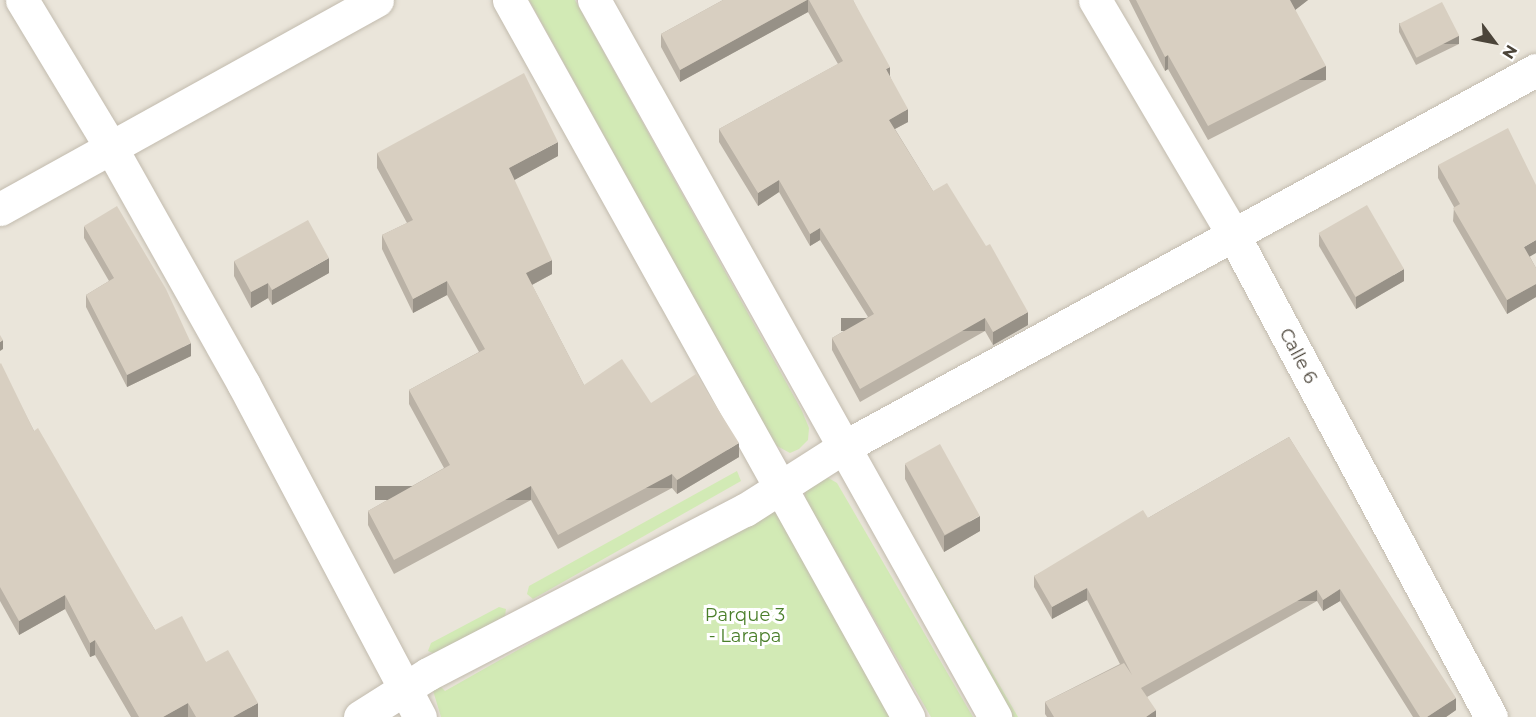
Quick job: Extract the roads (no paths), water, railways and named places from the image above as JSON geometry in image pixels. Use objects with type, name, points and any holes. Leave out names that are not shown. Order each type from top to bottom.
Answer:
[{"type":"street","points":[[22,0],[110,146],[243,383],[412,704]]},
{"type":"street","points":[[0,209],[377,0]]},
{"type":"street","points":[[509,0],[908,717]]},
{"type":"street","points":[[594,0],[842,448],[995,717]]},
{"type":"street","name":"Calle 6","points":[[1095,0],[1234,236],[1491,717]]},
{"type":"street","points":[[360,717],[412,704],[428,675],[781,488],[842,448],[1536,70]]},
{"type":"park label","name":"Parque 3 - Larapa","points":[[745,626]]}]
